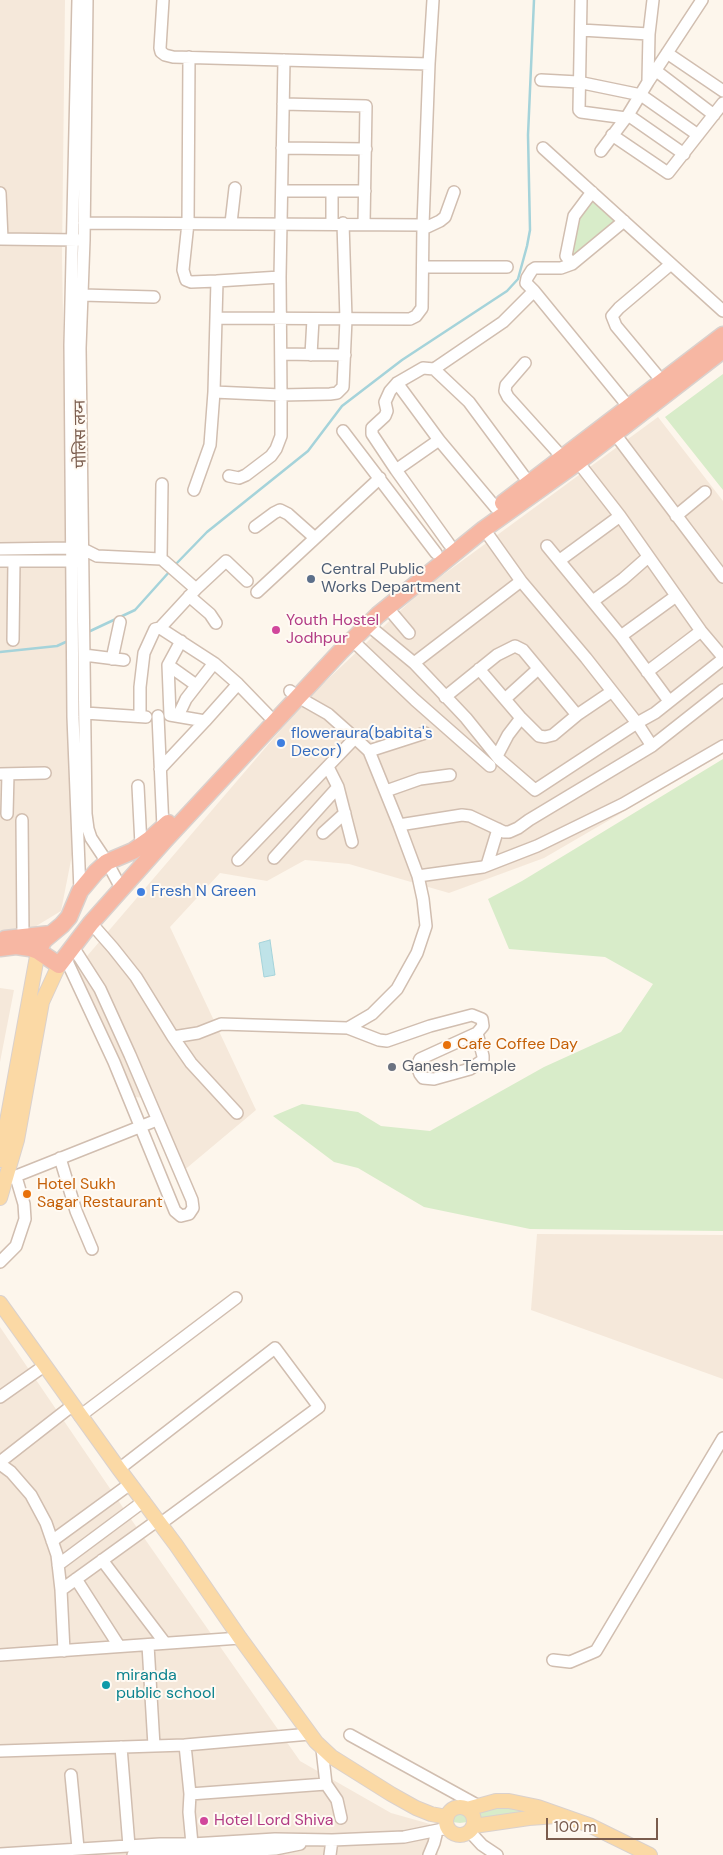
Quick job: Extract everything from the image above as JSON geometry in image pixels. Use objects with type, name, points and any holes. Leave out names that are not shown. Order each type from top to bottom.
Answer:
[{"type":"highway","points":[[0,948],[23,946],[66,956],[120,888],[294,694],[326,651],[387,594],[443,548],[723,335]]},
{"type":"highway","points":[[38,951],[44,940],[69,917],[80,892],[96,872],[107,862],[132,851],[163,828],[268,715],[294,694],[387,607],[484,530],[578,462],[723,350]]},
{"type":"highway","points":[[0,939],[51,934]]},
{"type":"main road","points":[[0,1160],[38,951]]},
{"type":"main road","points":[[0,1198],[11,1179],[42,1002],[66,956]]},
{"type":"main road","points":[[0,1303],[5,1315],[144,1501],[240,1638],[322,1749],[357,1773],[416,1808],[431,1814],[458,1835],[472,1829],[529,1818],[563,1816]]},
{"type":"main road","points":[[444,1825],[455,1808],[472,1807],[496,1801],[509,1801],[538,1807],[563,1816],[589,1826],[650,1855]]},
{"type":"main road","points":[[472,1807],[472,1829]]},
{"type":"street","points":[[78,0],[70,345],[77,555],[72,621],[80,654],[80,892]]},
{"type":"street","name":"पोलिस लय्न","points":[[87,0],[77,555],[84,620],[80,654],[85,713],[88,829],[120,888]]},
{"type":"street","points":[[163,0],[160,48],[162,52],[173,57],[429,64]]},
{"type":"street","points":[[216,318],[410,319],[416,316],[422,308],[423,227],[433,0]]},
{"type":"street","points":[[581,0],[578,110],[627,117],[684,154]]},
{"type":"street","points":[[648,82],[649,34],[653,0]]},
{"type":"street","points":[[601,151],[627,117],[655,70],[702,0]]},
{"type":"street","points":[[581,30],[649,34]]},
{"type":"street","points":[[667,53],[723,91]]},
{"type":"street","points":[[189,57],[188,223],[184,276],[186,280],[191,282],[280,277]]},
{"type":"street","points":[[229,476],[238,478],[246,475],[271,456],[281,436],[280,277],[284,60]]},
{"type":"street","points":[[655,70],[714,115]]},
{"type":"street","points":[[541,80],[578,82],[641,95],[698,135]]},
{"type":"street","points":[[612,135],[668,173],[723,103]]},
{"type":"street","points":[[283,104],[366,106],[364,224]]},
{"type":"street","points":[[282,148],[366,149]]},
{"type":"street","points":[[543,148],[723,311]]},
{"type":"street","points":[[231,223],[235,188]]},
{"type":"street","points":[[282,191],[365,191]]},
{"type":"street","points":[[214,392],[281,395],[336,393],[343,387],[346,319],[338,224],[332,191]]},
{"type":"street","points":[[84,223],[364,224],[423,227],[440,221],[445,217],[454,192]]},
{"type":"street","points":[[572,264],[566,256],[574,216],[592,192]]},
{"type":"street","points":[[0,193],[1,239],[84,240]]},
{"type":"street","points":[[624,221],[572,264],[561,268],[535,268],[529,273],[526,284],[534,291],[628,406]]},
{"type":"street","points":[[662,380],[616,326],[612,316],[671,264]]},
{"type":"street","points":[[423,267],[507,267]]},
{"type":"street","points":[[194,490],[210,445],[214,392],[217,281]]},
{"type":"street","points":[[434,369],[503,322],[534,291]]},
{"type":"street","points":[[82,295],[154,297]]},
{"type":"street","points":[[311,355],[312,319]]},
{"type":"street","points":[[281,354],[345,355]]},
{"type":"street","points":[[525,364],[506,385],[505,391],[508,397],[562,457]]},
{"type":"street","points":[[443,548],[372,434],[372,428],[385,416],[387,411],[385,402],[397,382],[423,368],[434,369],[468,402],[529,483]]},
{"type":"street","points":[[397,382],[439,440],[496,508]]},
{"type":"street","points":[[343,431],[380,478],[443,548]]},
{"type":"street","points":[[614,434],[723,577]]},
{"type":"street","points":[[396,470],[439,440]]},
{"type":"street","points":[[535,790],[637,723],[655,714],[723,658],[701,631],[620,516],[578,462]]},
{"type":"street","points":[[258,592],[380,478]]},
{"type":"street","points":[[162,484],[162,560]]},
{"type":"street","points":[[676,516],[705,492]]},
{"type":"street","points":[[255,527],[280,510],[288,514],[315,538]]},
{"type":"street","points":[[560,560],[620,516]]},
{"type":"street","points":[[484,530],[521,581],[637,723],[652,746]]},
{"type":"street","points":[[547,546],[622,636],[669,701]]},
{"type":"street","points":[[0,549],[162,560],[176,570],[216,623]]},
{"type":"street","points":[[0,561],[77,555]]},
{"type":"street","points":[[593,601],[623,579],[648,557]]},
{"type":"street","points":[[13,640],[14,561]]},
{"type":"street","points":[[140,716],[140,686],[144,653],[155,629],[160,628],[192,593],[226,561],[247,581]]},
{"type":"street","points":[[414,663],[521,581]]},
{"type":"street","points":[[622,636],[676,596]]},
{"type":"street","points":[[387,607],[409,633]]},
{"type":"street","points":[[80,654],[118,659],[120,622]]},
{"type":"street","points":[[368,625],[414,663],[466,718],[497,756],[535,790],[547,809]]},
{"type":"street","points":[[160,628],[214,663],[238,684],[268,715]]},
{"type":"street","points":[[647,672],[701,631]]},
{"type":"street","points":[[352,640],[415,700],[490,766]]},
{"type":"street","points":[[174,715],[168,666],[182,641]]},
{"type":"street","points":[[446,697],[497,655],[514,646],[523,650],[577,714]]},
{"type":"street","points":[[174,715],[214,663]]},
{"type":"street","points":[[168,666],[196,685]]},
{"type":"street","points":[[480,668],[539,736],[545,737],[553,734],[577,714],[612,692]]},
{"type":"street","points":[[505,699],[538,669]]},
{"type":"street","points":[[160,769],[238,684]]},
{"type":"street","points":[[399,825],[462,815],[470,816],[509,832],[652,746],[723,690]]},
{"type":"street","points":[[294,694],[328,714],[369,750],[418,876],[423,899],[426,926],[417,953],[397,989],[372,1014],[348,1028]]},
{"type":"street","points":[[85,713],[140,716],[174,715],[205,721]]},
{"type":"street","points":[[158,716],[163,828]]},
{"type":"street","points":[[497,756],[508,735],[522,718]]},
{"type":"street","points":[[369,750],[425,733]]},
{"type":"street","points":[[238,860],[355,738]]},
{"type":"street","points":[[418,876],[487,865],[537,846],[623,804],[723,746]]},
{"type":"street","points":[[328,767],[338,787],[352,842]]},
{"type":"street","points":[[8,814],[4,774],[45,774]]},
{"type":"street","points":[[386,791],[420,779],[450,774]]},
{"type":"street","points":[[138,786],[141,845]]},
{"type":"street","points":[[274,858],[338,787]]},
{"type":"street","points":[[323,833],[345,813]]},
{"type":"street","points":[[22,820],[23,936]]},
{"type":"street","points":[[487,865],[498,829]]},
{"type":"street","points":[[91,923],[136,978],[191,1063],[236,1113]]},
{"type":"street","points":[[66,956],[100,989],[192,1200],[193,1208],[189,1214],[181,1216],[175,1211],[114,1062],[66,956]]},
{"type":"street","points":[[173,1037],[198,1033],[220,1024],[348,1028],[379,1040],[387,1041],[430,1026],[472,1015],[482,1019],[483,1026],[477,1033],[420,1059],[417,1066],[420,1074],[423,1078],[434,1079],[470,1069],[483,1060],[477,1033]]},
{"type":"street","points":[[0,1262],[16,1246],[25,1219],[24,1204],[11,1179],[157,1120]]},
{"type":"street","points":[[60,1158],[76,1211],[92,1249]]},
{"type":"street","points":[[64,1651],[58,1565],[46,1523],[31,1495],[11,1472],[0,1463],[236,1298]]},
{"type":"street","points":[[61,1590],[159,1522],[319,1406],[275,1348],[119,1469]]},
{"type":"street","points":[[2,1392],[44,1366]]},
{"type":"street","points":[[553,1660],[570,1662],[596,1651],[723,1438]]},
{"type":"street","points":[[52,1541],[130,1484]]},
{"type":"street","points":[[58,1565],[144,1501]]},
{"type":"street","points":[[102,1560],[165,1643]]},
{"type":"street","points":[[76,1579],[119,1646]]},
{"type":"street","points":[[0,1655],[240,1638]]},
{"type":"street","points":[[148,1645],[154,1746]]},
{"type":"street","points":[[0,1752],[185,1745],[310,1734]]},
{"type":"street","points":[[350,1735],[472,1807]]},
{"type":"street","points":[[185,1745],[193,1851]]},
{"type":"street","points":[[121,1747],[131,1850]]},
{"type":"street","points":[[322,1749],[326,1784],[337,1800],[341,1818]]},
{"type":"street","points":[[70,1775],[78,1848]]},
{"type":"street","points":[[190,1794],[326,1784]]},
{"type":"street","points":[[0,1852],[78,1848],[131,1850],[160,1854],[275,1840],[311,1841],[404,1837],[444,1825]]},
{"type":"street","points":[[429,1855],[444,1825]]},
{"type":"street","points":[[472,1829],[482,1845],[497,1855]]},
{"type":"street","points":[[330,1855],[332,1840]]},
{"type":"street","points":[[131,1850],[160,1844],[193,1851],[231,1853],[275,1849],[311,1841]]},
{"type":"shaded area","points":[[0,0],[65,0],[62,255],[72,855],[61,911],[0,948]]},
{"type":"shaded area","points":[[658,417],[723,501],[723,754],[544,858],[449,893],[349,864],[305,860],[267,881],[220,873],[170,927],[256,1110],[182,1172],[151,1098],[130,1097],[76,969],[308,698],[421,591]]},
{"type":"shaded area","points":[[0,988],[14,990],[0,1062]]},
{"type":"shaded area","points":[[537,1234],[723,1235],[723,1379],[531,1310]]},
{"type":"shaded area","points":[[0,1327],[126,1512],[300,1761],[391,1813],[430,1824],[438,1855],[0,1855]]},
{"type":"green space","points":[[592,198],[618,220],[574,258],[571,257],[576,221]]},
{"type":"green space","points":[[723,374],[723,490],[665,417]]},
{"type":"green space","points":[[723,759],[723,1231],[530,1229],[424,1207],[358,1168],[334,1162],[273,1116],[302,1104],[358,1112],[381,1126],[430,1131],[544,1067],[621,1032],[653,984],[605,957],[509,949],[488,899],[522,881]]},
{"type":"green space","points":[[513,1803],[532,1813],[460,1823],[452,1822],[446,1818],[455,1812]]},
{"type":"water","points":[[270,940],[275,975],[264,977],[259,943]]},
{"type":"waterway","points":[[174,566],[207,532],[308,451],[342,406],[402,360],[507,291],[518,279],[530,230],[528,135],[534,0]]},
{"type":"waterway","points":[[86,633],[135,610],[170,571]]},
{"type":"waterway","points":[[0,652],[57,646],[70,640]]},
{"type":"place","name":"Central Public Works Department","points":[[311,579]]},
{"type":"place","name":"Youth Hostel Jodhpur","points":[[276,630]]},
{"type":"place","name":"floweraura(babita's Decor)","points":[[281,743]]},
{"type":"place","name":"Fresh N Green","points":[[141,892]]},
{"type":"place","name":"Cafe Coffee Day","points":[[447,1045]]},
{"type":"place","name":"Ganesh Temple","points":[[392,1067]]},
{"type":"place","name":"Hotel Sukh Sagar Restaurant","points":[[27,1194]]},
{"type":"place","name":"miranda public school","points":[[106,1685]]},
{"type":"place","name":"Hotel Lord Shiva","points":[[204,1821]]}]
